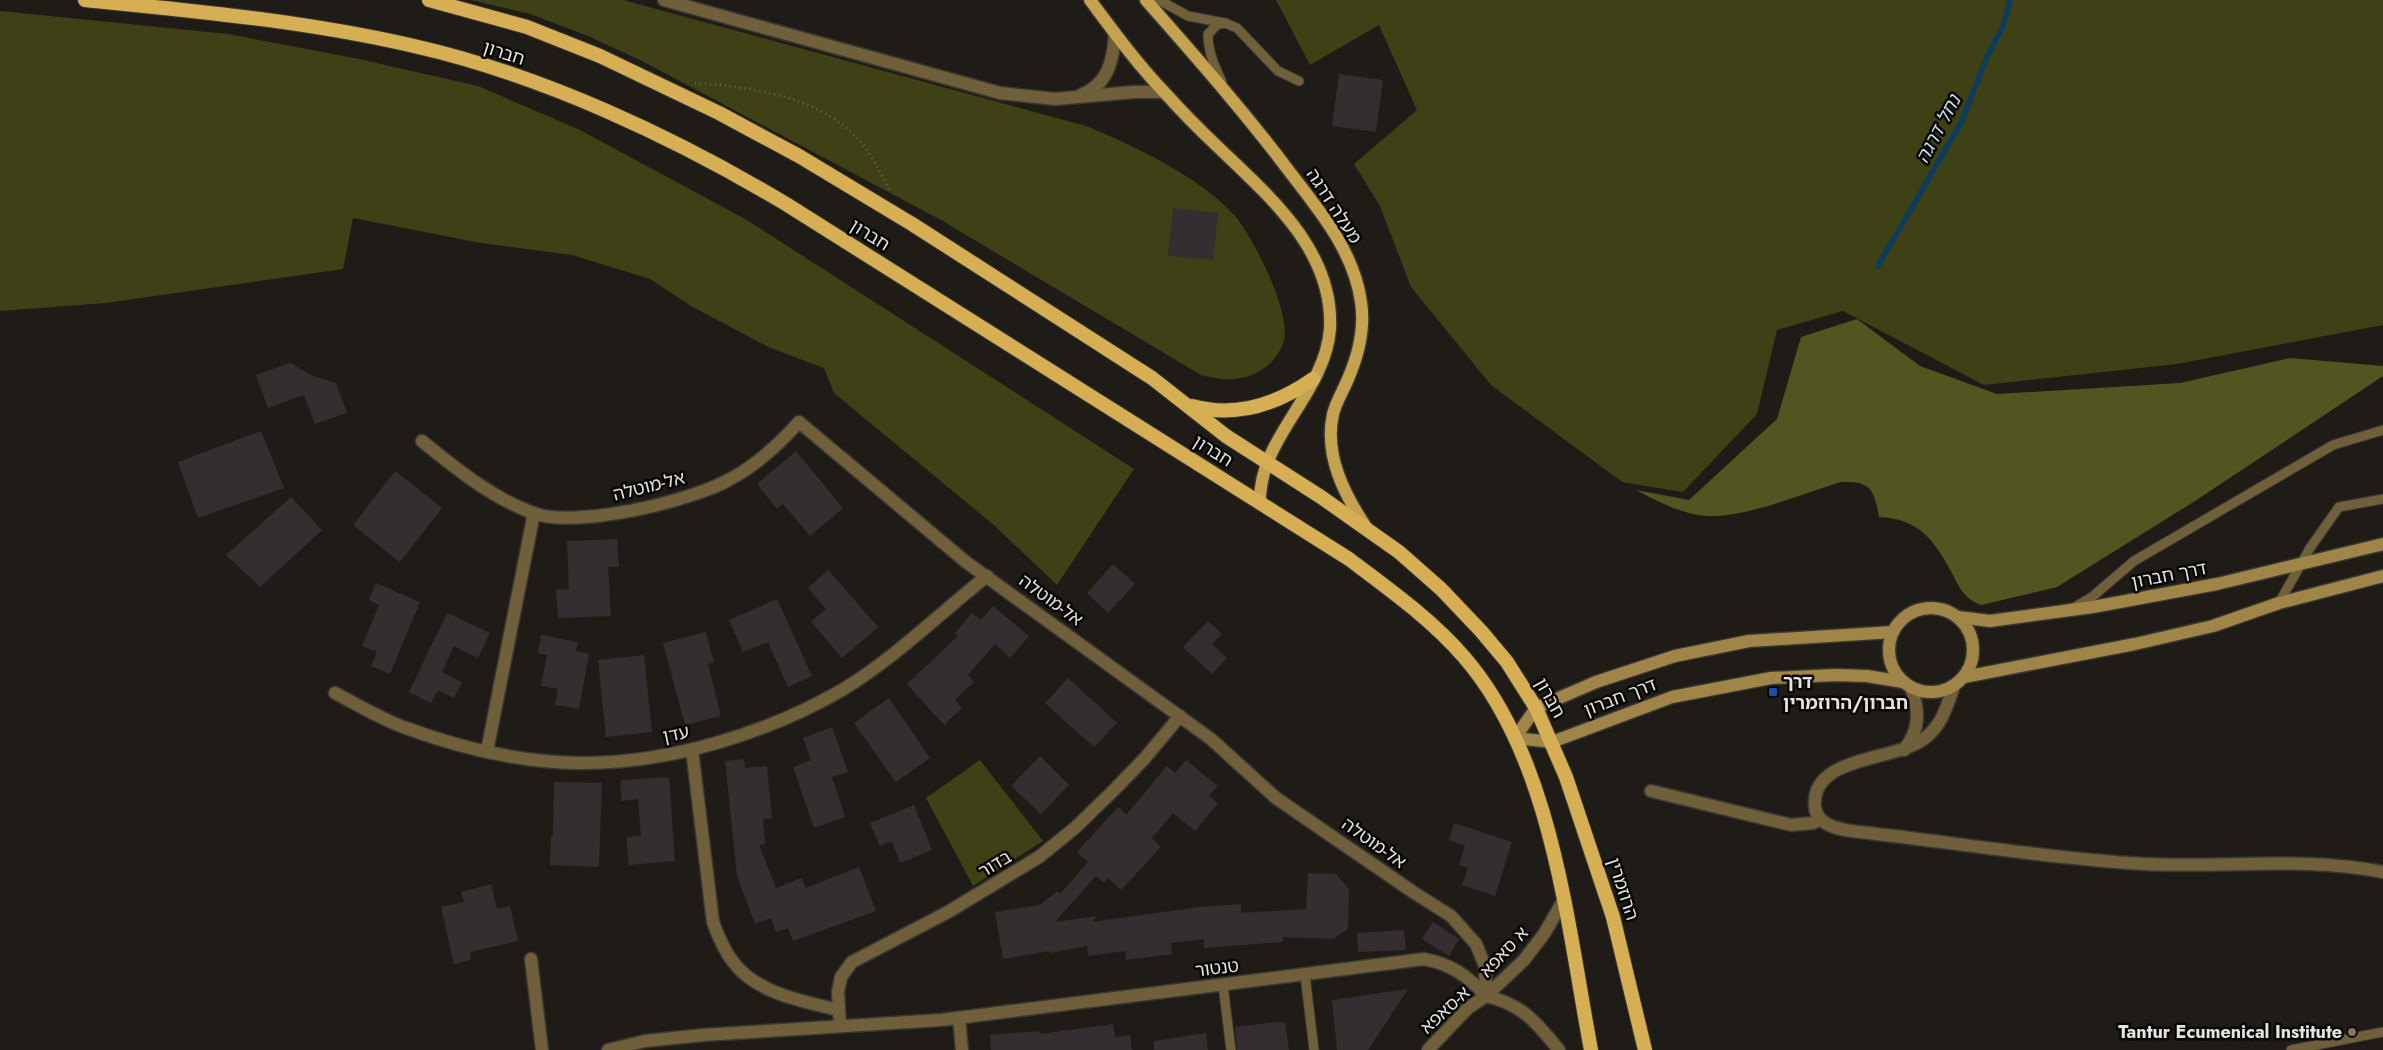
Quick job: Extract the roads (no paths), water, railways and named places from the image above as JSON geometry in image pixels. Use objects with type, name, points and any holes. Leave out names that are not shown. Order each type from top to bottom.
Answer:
[{"type":"highway","name":"חברון","points":[[85,0],[274,20],[389,40],[474,63],[532,82],[600,109],[690,150],[771,195],[1349,559],[1423,618],[1464,657],[1485,686],[1515,738]]},
{"type":"highway","name":"חברון","points":[[429,0],[527,28],[600,56],[719,114],[783,148],[912,224],[1152,378],[1226,436],[1367,528],[1399,552],[1434,583],[1475,624],[1507,662],[1536,708],[1552,742]]},
{"type":"highway","points":[[1186,405],[1217,411],[1253,408],[1278,400],[1313,379]]},
{"type":"highway","points":[[1515,738],[1534,786],[1563,901],[1591,1050]]},
{"type":"highway","name":"הרוזמרין","points":[[1552,742],[1612,917],[1645,1050]]},
{"type":"main road","points":[[1090,0],[1115,34],[1164,92],[1279,206],[1304,240],[1322,276],[1328,300],[1330,329],[1326,349],[1313,379],[1266,463],[1260,483],[1260,502]]},
{"type":"main road","name":"מעלה דרגה","points":[[1146,0],[1230,95],[1336,233],[1351,265],[1361,302],[1361,331],[1357,357],[1333,414],[1332,450],[1341,481],[1367,528]]},
{"type":"main road","name":"דרך חברון","points":[[1958,617],[1990,621],[2070,610],[2217,584],[2383,544]]},
{"type":"main road","points":[[1964,677],[2089,654],[2205,628],[2279,603],[2383,576]]},
{"type":"main road","points":[[1942,609],[1958,617],[1967,627],[1972,639],[1971,666],[1964,677],[1954,686],[1933,693],[1907,685],[1891,664],[1889,642],[1899,622],[1919,610],[1942,609]]},
{"type":"main road","name":"דרך חברון","points":[[1536,708],[1630,670],[1709,648],[1789,637],[1893,632]]},
{"type":"main road","name":"דרך חברון","points":[[1515,738],[1552,742],[1672,697],[1771,678],[1835,675],[1866,676],[1907,685]]},
{"type":"main road","points":[[1515,738],[1536,708]]},
{"type":"street","points":[[664,0],[1000,94],[1036,98],[1074,98],[1134,92],[1164,92]]},
{"type":"street","points":[[1074,98],[1090,92],[1102,82],[1108,72],[1115,34]]},
{"type":"street","name":"אל-מוטלה","points":[[422,441],[466,475],[503,498],[534,513],[553,517],[599,515],[642,508],[680,498],[731,479],[756,463],[799,422],[966,562],[1211,739],[1276,798],[1451,916],[1476,944],[1485,966],[1486,996]]},
{"type":"street","points":[[487,751],[534,513]]},
{"type":"street","name":"עדן","points":[[335,693],[405,727],[487,751],[579,763],[678,754],[746,733],[802,710],[842,690],[893,655],[987,576]]},
{"type":"street","points":[[1904,750],[1913,738],[1918,717],[1907,685]]},
{"type":"street","points":[[1954,686],[1940,724],[1926,738],[1904,750],[1841,767],[1827,776],[1816,789],[1814,799],[1815,811],[1820,819],[1835,828],[1869,834],[2130,864],[2298,864],[2358,867],[2383,872]]},
{"type":"street","name":"בדור","points":[[840,1026],[838,1010],[841,977],[852,962],[948,912],[1039,858],[1116,788],[1145,758],[1180,716]]},
{"type":"street","points":[[692,750],[713,922],[722,945],[734,964],[747,976],[783,996],[838,1010]]},
{"type":"street","points":[[1651,791],[1791,825],[1813,823],[1820,819]]},
{"type":"street","name":"א סאפא","points":[[1559,1050],[1536,1022],[1525,1012],[1512,1004],[1486,996],[1535,947],[1563,901]]},
{"type":"street","points":[[531,959],[542,1050]]},
{"type":"street","name":"טנטור","points":[[608,1050],[645,1041],[703,1035],[959,1018],[1424,959],[1440,962],[1462,972],[1486,996]]},
{"type":"street","name":"א-סאפא","points":[[1428,1050],[1468,1008],[1486,996]]},
{"type":"street","points":[[959,1018],[962,1050]]},
{"type":"lane","points":[[1159,0],[1188,16],[1225,23],[1237,28],[1278,71],[1298,81]]},
{"type":"lane","points":[[1225,23],[1217,26],[1208,34],[1208,48],[1212,63],[1230,95]]},
{"type":"lane","points":[[2070,610],[2092,597],[2134,561],[2325,450],[2383,430]]},
{"type":"lane","points":[[2279,603],[2300,565],[2339,507],[2383,499]]},
{"type":"lane","points":[[1305,974],[1314,1050]]},
{"type":"lane","points":[[1223,985],[1231,1050]]},
{"type":"lane","points":[[2291,1050],[2383,1032]]},
{"type":"waterway","name":"נחל דרגה","points":[[1878,266],[1962,121],[1986,59],[2004,24],[2010,0]]},
{"type":"place","name":"דרך חברון/הרוזמרין","points":[[1773,692]]},
{"type":"place","name":"Tantur Ecumenical Institute","points":[[2352,1032]]}]
